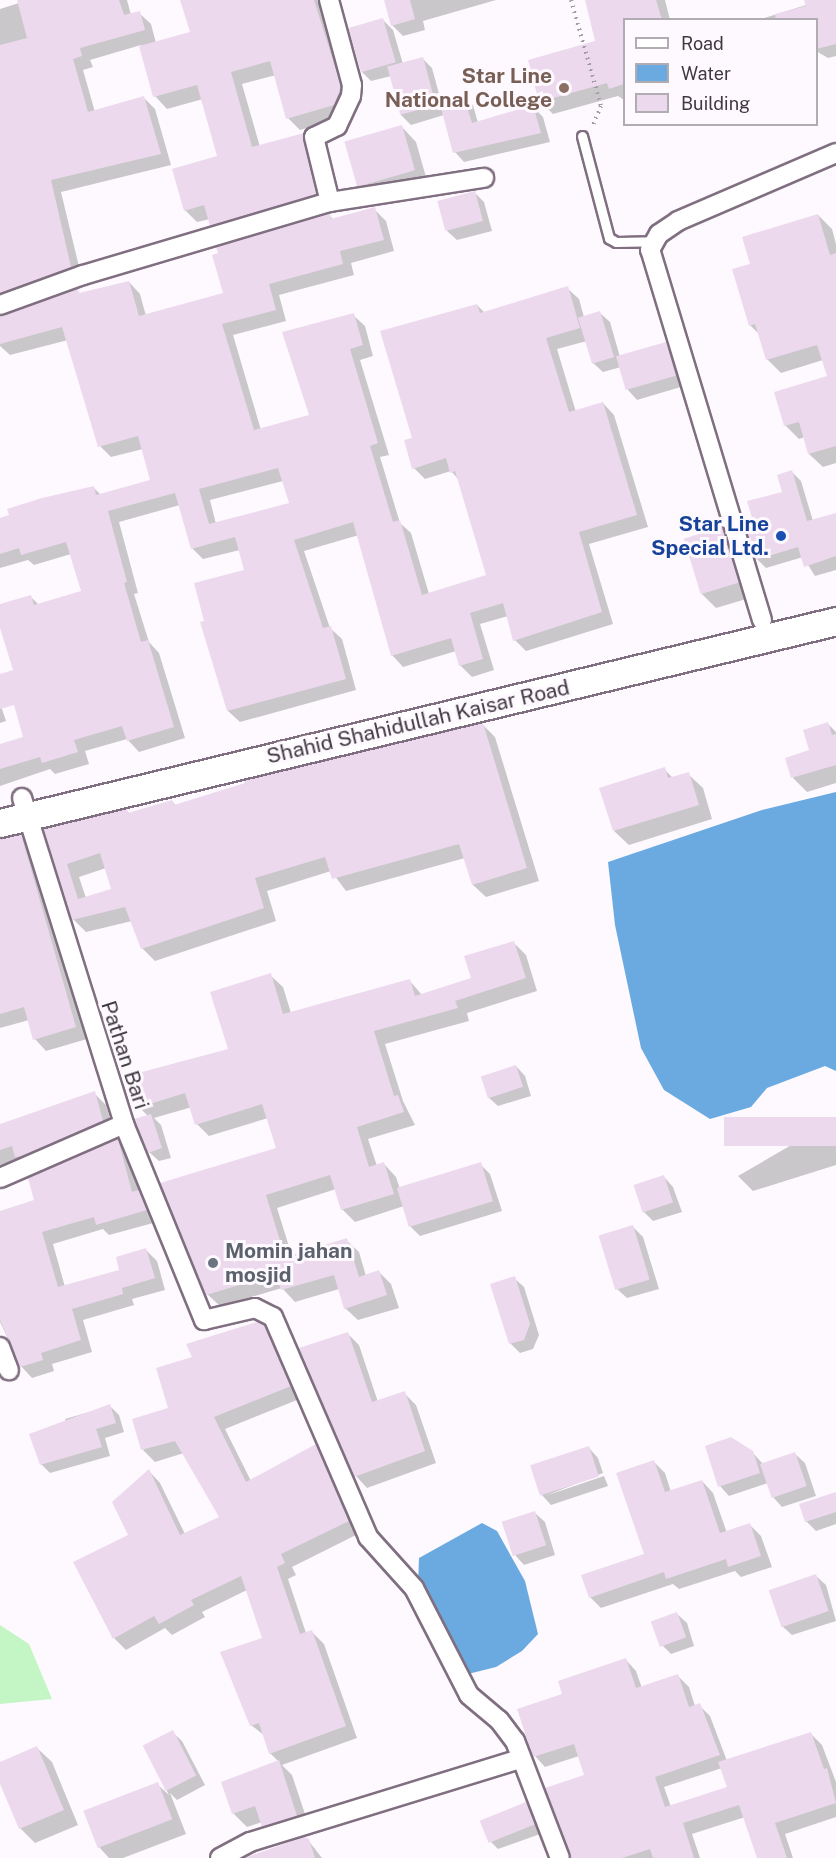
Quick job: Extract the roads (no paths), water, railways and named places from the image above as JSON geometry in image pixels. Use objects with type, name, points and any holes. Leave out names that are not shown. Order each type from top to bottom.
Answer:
[{"type":"main road","name":"Shahid Shahidullah Kaisar Road","points":[[0,823],[16,806],[836,602]]},
{"type":"main road","name":"Shahid Shahidullah Kaisar Road","points":[[16,806],[836,621]]},
{"type":"street","points":[[329,0],[352,84],[351,96],[337,126],[314,137],[330,202]]},
{"type":"street","points":[[762,620],[650,250],[655,241],[678,221],[836,153]]},
{"type":"street","points":[[0,305],[83,274],[330,202],[484,178]]},
{"type":"street","name":"Pathan Bari","points":[[16,806],[124,1124],[204,1320],[255,1308],[273,1317],[368,1537],[414,1588],[469,1695],[499,1720],[515,1741],[520,1759]]},
{"type":"street","points":[[0,1178],[124,1124]]},
{"type":"street","points":[[0,1347],[9,1370]]},
{"type":"street","points":[[220,1858],[250,1842],[520,1759],[560,1858]]},
{"type":"lane","points":[[582,136],[609,238],[616,242],[655,241]]},
{"type":"water","points":[[836,792],[836,1071],[825,1066],[767,1088],[751,1107],[710,1119],[664,1090],[641,1048],[615,925],[608,862],[762,810]]},
{"type":"water","points":[[482,1523],[497,1531],[525,1581],[538,1634],[522,1651],[496,1667],[464,1675],[418,1586],[419,1558]]},
{"type":"place","name":"Star Line National College","points":[[564,88]]},
{"type":"place","name":"Star Line Special Ltd.","points":[[781,536]]},
{"type":"place","name":"Momin jahan mosjid","points":[[213,1263]]}]
